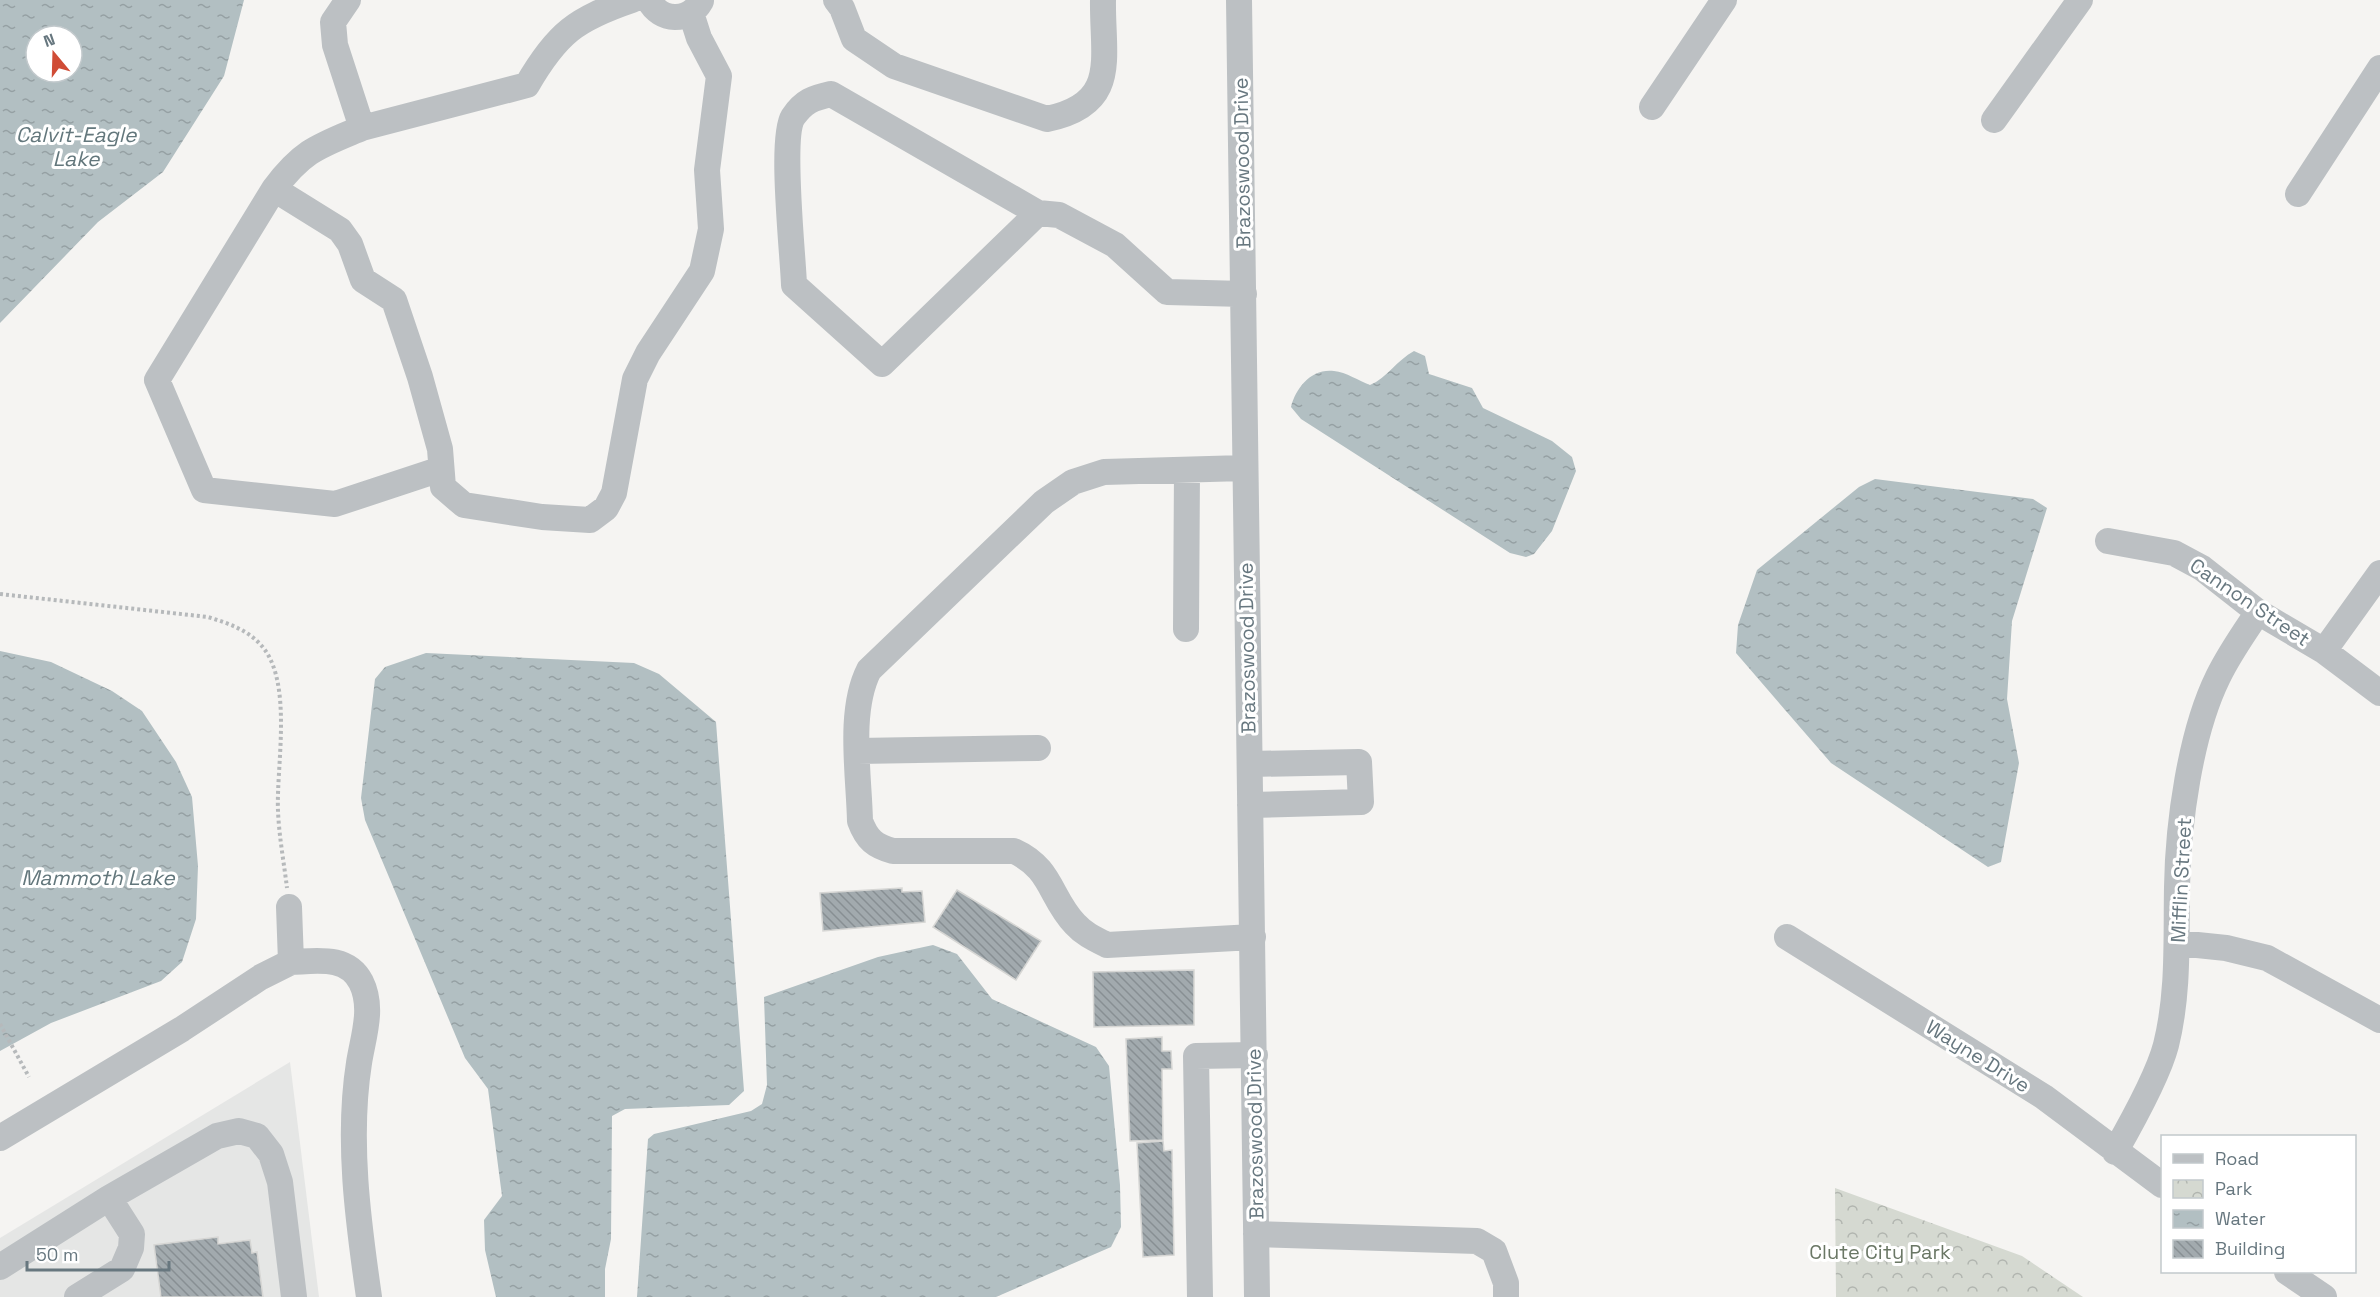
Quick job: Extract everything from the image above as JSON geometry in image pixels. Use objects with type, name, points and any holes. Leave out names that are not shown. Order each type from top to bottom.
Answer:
[{"type":"street","points":[[348,0],[342,5],[333,22],[335,45],[362,128]]},
{"type":"street","points":[[441,469],[335,504],[204,490],[157,380],[274,189],[293,164],[316,147],[362,128],[527,85],[542,59],[564,33],[593,14],[632,0]]},
{"type":"street","points":[[274,189],[340,230],[350,244],[363,280],[394,300],[420,377],[440,449],[442,487],[464,505],[542,517],[590,520],[606,508],[614,493],[635,379],[648,352],[702,271],[711,229],[707,170],[719,76],[699,38],[696,7],[673,18],[656,10],[650,0]]},
{"type":"street","points":[[836,0],[842,8],[854,39],[894,66],[1047,119],[1070,114],[1096,94],[1104,72],[1103,0]]},
{"type":"street","name":"Brazoswood Drive","points":[[1239,0],[1257,1297]]},
{"type":"street","points":[[1652,107],[1724,0]]},
{"type":"street","points":[[1994,120],[2080,0]]},
{"type":"street","points":[[2298,194],[2380,68]]},
{"type":"street","points":[[1038,213],[882,364],[794,285],[788,143],[792,119],[807,100],[831,94],[1038,213],[1059,215],[1115,245],[1167,292],[1244,294]]},
{"type":"street","points":[[1244,468],[1104,472],[1073,482],[1044,502],[869,670],[861,686],[857,712],[860,821],[865,835],[877,847],[893,851],[1014,851],[1030,858],[1042,870],[1074,923],[1089,937],[1107,945],[1253,938]]},
{"type":"street","points":[[1186,470],[1186,629]]},
{"type":"street","name":"Cannon Street","points":[[2108,541],[2174,553],[2202,568],[2258,612],[2324,651],[2380,693]]},
{"type":"street","points":[[2324,651],[2380,573]]},
{"type":"street","name":"Mifflin Street","points":[[2115,1152],[2131,1124],[2166,1047],[2174,1005],[2178,943],[2179,854],[2192,759],[2202,718],[2217,678],[2258,612]]},
{"type":"street","points":[[858,751],[1038,748]]},
{"type":"street","points":[[1250,764],[1359,762],[1361,802],[1250,805]]},
{"type":"street","points":[[290,907],[291,962]]},
{"type":"street","name":"Wayne Drive","points":[[1787,937],[2044,1097],[2115,1152],[2161,1184]]},
{"type":"street","points":[[2178,943],[2226,948],[2267,958],[2380,1020]]},
{"type":"street","points":[[0,1138],[182,1029],[261,977],[291,962],[329,960],[350,968],[361,983],[369,1009],[357,1078],[354,1139],[369,1297]]},
{"type":"street","points":[[1200,1297],[1196,1056],[1255,1055]]},
{"type":"street","points":[[0,1266],[109,1198],[217,1136],[239,1131],[257,1136],[271,1154],[280,1182],[294,1297]]},
{"type":"street","points":[[77,1297],[122,1269],[126,1262],[132,1234],[109,1198]]},
{"type":"street","points":[[1256,1234],[1477,1241],[1494,1251],[1506,1283],[1506,1297]]},
{"type":"street","points":[[2288,1273],[2324,1297]]},
{"type":"path","points":[[0,594],[208,617],[235,625],[261,645],[274,669],[281,702],[278,811],[290,907]]},
{"type":"path","points":[[0,1024],[29,1077]]},
{"type":"shaded area","points":[[290,1062],[319,1297],[0,1297],[0,1238]]},
{"type":"green space","name":"Clute City Park","points":[[1835,1188],[2022,1256],[2083,1297],[1836,1297]]},
{"type":"water","name":"Calvit-Eagle Lake","points":[[0,0],[244,0],[224,76],[163,172],[98,222],[0,323]]},
{"type":"water","points":[[1414,351],[1425,356],[1429,374],[1472,388],[1483,408],[1552,441],[1572,457],[1576,471],[1552,531],[1534,554],[1526,557],[1510,553],[1301,419],[1291,407],[1301,386],[1312,376],[1326,371],[1339,372],[1370,385]]},
{"type":"water","points":[[1875,479],[2033,499],[2047,508],[2012,621],[2007,699],[2019,763],[2001,862],[1988,867],[1831,763],[1736,653],[1738,625],[1757,570],[1859,487]]},
{"type":"water","name":"Mammoth Lake","points":[[0,651],[51,662],[112,691],[142,711],[176,762],[192,797],[198,866],[196,919],[182,962],[161,981],[51,1023],[0,1051]]},
{"type":"water","points":[[426,653],[634,663],[659,674],[716,722],[744,1091],[729,1105],[625,1109],[612,1116],[611,1239],[605,1269],[605,1297],[496,1297],[485,1250],[484,1220],[502,1196],[488,1089],[465,1058],[365,820],[361,798],[375,679],[385,667]]},
{"type":"water","points":[[933,945],[957,954],[992,999],[1096,1047],[1109,1066],[1120,1185],[1121,1227],[1111,1247],[996,1297],[637,1297],[648,1139],[654,1134],[751,1111],[762,1104],[767,1085],[764,997],[878,957]]},
{"type":"building","points":[[902,888],[902,892],[922,891],[925,922],[823,931],[820,893]]},
{"type":"building","points":[[957,890],[1041,941],[1016,980],[933,927]]},
{"type":"building","points":[[1194,970],[1194,1025],[1094,1027],[1093,972]]},
{"type":"building","points":[[1162,1037],[1162,1051],[1171,1051],[1172,1069],[1162,1069],[1163,1140],[1130,1141],[1126,1039]]},
{"type":"building","points":[[1163,1141],[1164,1151],[1172,1150],[1174,1255],[1143,1257],[1137,1143]]},
{"type":"building","points":[[218,1237],[218,1244],[250,1240],[252,1253],[257,1252],[263,1297],[161,1297],[154,1245]]}]
